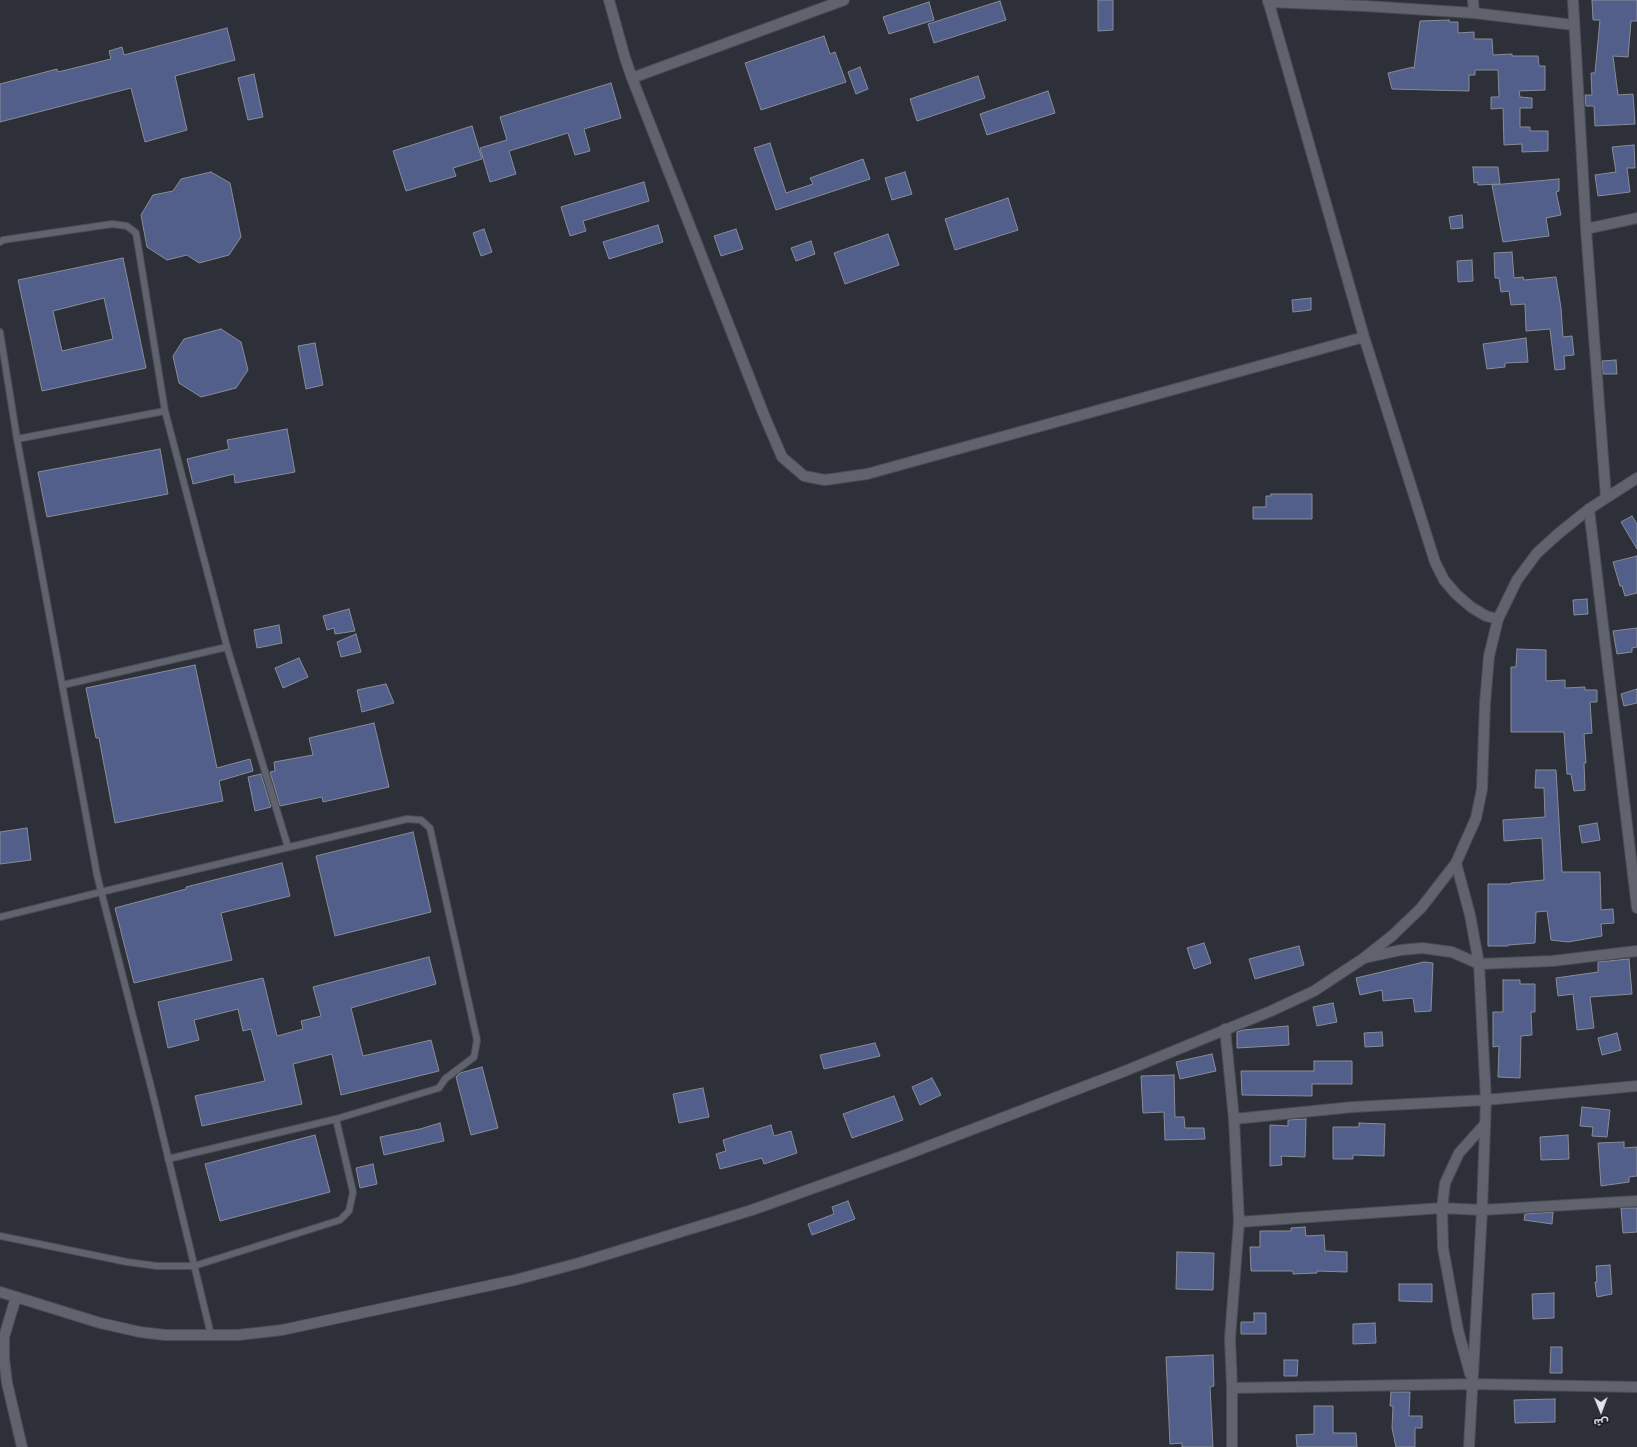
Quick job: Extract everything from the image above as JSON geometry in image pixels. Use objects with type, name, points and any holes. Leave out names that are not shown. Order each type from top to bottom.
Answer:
[{"type":"street","points":[[609,0],[632,78],[764,415],[782,457],[804,476],[825,480],[867,474],[1364,337]]},
{"type":"street","points":[[632,78],[844,0]]},
{"type":"street","points":[[1473,0],[1474,13]]},
{"type":"street","points":[[1573,0],[1586,229],[1606,497]]},
{"type":"street","points":[[1498,619],[1486,616],[1471,607],[1456,594],[1444,580],[1435,562],[1364,337],[1268,1],[1365,3],[1474,13],[1574,25]]},
{"type":"street","points":[[1586,229],[1637,218]]},
{"type":"street","points":[[0,1292],[100,1323],[140,1332],[166,1335],[238,1335],[282,1330],[515,1280],[665,1238],[752,1210],[900,1157],[1125,1071],[1272,1011],[1314,991],[1364,958],[1393,935],[1421,908],[1456,863],[1476,818],[1482,788],[1484,717],[1489,656],[1498,619],[1516,580],[1537,553],[1589,509],[1637,478]]},
{"type":"street","points":[[1589,509],[1637,908]]},
{"type":"street","points":[[1456,863],[1470,915],[1479,964],[1486,1100],[1482,1210],[1469,1447]]},
{"type":"street","points":[[1364,958],[1401,950],[1422,948],[1452,952],[1479,964],[1552,961],[1637,951]]},
{"type":"street","points":[[1225,1029],[1234,1119],[1239,1222],[1230,1338],[1232,1447]]},
{"type":"street","points":[[1234,1119],[1353,1107],[1486,1100],[1637,1086]]},
{"type":"street","points":[[1472,1384],[1458,1330],[1443,1248],[1442,1208],[1445,1183],[1459,1153],[1485,1124]]},
{"type":"street","points":[[1239,1222],[1442,1208],[1482,1210],[1637,1201]]},
{"type":"street","points":[[16,1296],[4,1337],[4,1358],[7,1383],[22,1447]]},
{"type":"street","points":[[1232,1388],[1472,1384],[1637,1387]]},
{"type":"lane","points":[[0,242],[3,240],[112,224],[127,226],[136,233],[165,411],[227,647],[288,847]]},
{"type":"lane","points":[[0,332],[17,439],[63,685],[96,875],[211,1335]]},
{"type":"lane","points":[[17,439],[165,411]]},
{"type":"lane","points":[[63,685],[227,647]]},
{"type":"lane","points":[[0,917],[407,819],[421,820],[430,828],[477,1040],[474,1057],[445,1079],[439,1088],[336,1119],[168,1159]]},
{"type":"lane","points":[[0,1236],[134,1263],[157,1266],[194,1266],[340,1220],[348,1211],[353,1192],[336,1119]]},
{"type":"building","points":[[1098,0],[1113,0],[1113,30],[1098,31]]},
{"type":"building","points":[[1592,0],[1637,0],[1637,21],[1631,21],[1628,57],[1613,56],[1618,95],[1633,94],[1635,124],[1595,126],[1594,106],[1586,106],[1585,95],[1592,95],[1591,73],[1595,73],[1600,20],[1593,20]]},
{"type":"building","points":[[1000,1],[1006,20],[934,43],[928,24]]},
{"type":"building","points":[[929,2],[934,20],[889,34],[883,17]]},
{"type":"building","points":[[1449,20],[1449,22],[1458,22],[1458,33],[1474,32],[1474,39],[1492,39],[1493,55],[1512,54],[1512,56],[1538,56],[1539,66],[1545,66],[1545,90],[1519,91],[1520,97],[1532,98],[1532,108],[1520,108],[1520,127],[1530,127],[1530,131],[1548,131],[1548,151],[1522,152],[1522,144],[1504,145],[1503,108],[1491,109],[1491,97],[1499,97],[1498,70],[1475,70],[1475,75],[1469,75],[1469,91],[1392,89],[1388,73],[1413,67],[1414,69],[1420,21]]},
{"type":"building","points":[[227,28],[235,60],[175,76],[187,130],[145,142],[131,88],[0,122],[0,84],[57,69],[58,72],[111,59],[109,51],[122,47],[124,55]]},
{"type":"building","points":[[824,36],[830,54],[835,52],[846,82],[761,110],[745,63]]},
{"type":"building","points":[[860,67],[868,89],[856,94],[848,72]]},
{"type":"building","points":[[254,74],[263,117],[248,120],[238,78]]},
{"type":"building","points":[[978,76],[985,98],[917,121],[910,99]]},
{"type":"building","points":[[611,83],[621,118],[584,129],[590,151],[575,155],[568,133],[509,151],[516,174],[490,182],[480,148],[507,140],[500,117]]},
{"type":"building","points":[[1048,91],[1055,113],[987,135],[980,114]]},
{"type":"building","points":[[472,126],[482,159],[453,168],[456,176],[406,191],[393,151]]},
{"type":"building","points":[[770,143],[786,193],[813,184],[810,178],[863,159],[870,179],[776,210],[754,148]]},
{"type":"building","points":[[1634,145],[1635,168],[1627,168],[1630,192],[1598,196],[1595,175],[1616,172],[1612,147]]},
{"type":"building","points":[[1473,167],[1498,167],[1500,184],[1478,185],[1478,182],[1474,183]]},
{"type":"building","points":[[211,172],[230,183],[241,237],[229,255],[199,263],[187,255],[167,260],[147,247],[141,215],[153,195],[173,191],[181,179]]},
{"type":"building","points":[[905,172],[912,194],[892,200],[885,178]]},
{"type":"building","points":[[1559,179],[1559,191],[1556,192],[1561,215],[1546,218],[1549,236],[1503,242],[1492,185]]},
{"type":"building","points":[[644,182],[649,201],[583,221],[586,231],[570,236],[561,207]]},
{"type":"building","points":[[1008,198],[1018,230],[955,250],[945,219]]},
{"type":"building","points":[[1462,215],[1463,228],[1451,229],[1449,217]]},
{"type":"building","points":[[658,225],[663,242],[609,259],[603,242]]},
{"type":"building","points":[[484,229],[492,252],[481,256],[473,233]]},
{"type":"building","points":[[736,229],[743,249],[721,256],[714,236]]},
{"type":"building","points":[[888,234],[899,265],[845,284],[834,253]]},
{"type":"building","points":[[811,241],[815,254],[796,261],[791,248]]},
{"type":"building","points":[[1512,252],[1514,278],[1523,277],[1524,280],[1556,277],[1561,308],[1563,337],[1572,336],[1574,355],[1564,356],[1565,369],[1555,370],[1550,329],[1526,331],[1525,304],[1511,305],[1509,291],[1501,292],[1499,278],[1495,278],[1494,253]]},
{"type":"building","points":[[123,258],[146,368],[42,391],[18,280]],"holes":[[[104,298],[113,339],[62,351],[53,311]]]},
{"type":"building","points":[[1472,260],[1473,281],[1458,282],[1457,261]]},
{"type":"building","points":[[1311,298],[1311,310],[1293,312],[1292,300]]},
{"type":"building","points":[[221,329],[241,342],[248,370],[236,388],[201,397],[179,383],[173,356],[184,339]]},
{"type":"building","points":[[1526,338],[1528,362],[1505,363],[1505,367],[1487,369],[1483,344]]},
{"type":"building","points":[[315,343],[323,385],[306,389],[298,346]]},
{"type":"building","points":[[1616,360],[1617,374],[1603,374],[1602,361]]},
{"type":"building","points":[[287,429],[295,472],[235,483],[234,474],[193,484],[187,459],[229,449],[227,440]]},
{"type":"building","points":[[160,449],[168,494],[47,517],[38,472]]},
{"type":"building","points":[[1271,494],[1312,494],[1312,519],[1253,519],[1253,507],[1266,507],[1266,496],[1271,496]]},
{"type":"building","points":[[1632,516],[1637,524],[1637,549],[1621,522]]},
{"type":"building","points":[[1637,556],[1637,593],[1625,596],[1622,586],[1620,586],[1613,562]]},
{"type":"building","points":[[1587,599],[1588,614],[1574,615],[1573,600]]},
{"type":"building","points":[[349,609],[355,631],[335,634],[334,628],[327,630],[323,616]]},
{"type":"building","points":[[279,625],[282,643],[257,648],[254,630]]},
{"type":"building","points":[[1637,628],[1637,647],[1632,648],[1632,652],[1617,654],[1613,631]]},
{"type":"building","points":[[356,634],[361,652],[341,657],[337,642]]},
{"type":"building","points":[[1517,649],[1546,650],[1546,681],[1565,680],[1565,688],[1585,687],[1585,690],[1597,690],[1597,702],[1590,702],[1592,733],[1584,734],[1586,763],[1584,763],[1585,790],[1574,791],[1571,774],[1567,774],[1564,732],[1511,732],[1511,667],[1516,667]]},
{"type":"building","points":[[299,658],[308,677],[283,688],[275,668]]},
{"type":"building","points":[[195,665],[217,768],[250,759],[253,771],[219,781],[223,801],[115,823],[99,738],[96,738],[86,688]]},
{"type":"building","points":[[386,684],[394,703],[362,712],[357,690]]},
{"type":"building","points":[[1637,689],[1637,703],[1624,706],[1621,694]]},
{"type":"building","points":[[374,723],[389,787],[323,802],[322,797],[280,806],[270,772],[275,771],[274,762],[313,755],[309,738]]},
{"type":"building","points":[[1536,770],[1556,770],[1562,872],[1600,872],[1601,910],[1613,909],[1614,923],[1601,924],[1602,936],[1568,942],[1551,940],[1547,911],[1536,912],[1535,943],[1508,946],[1488,946],[1488,884],[1511,884],[1544,880],[1542,838],[1504,841],[1503,820],[1545,817],[1544,788],[1535,788]]},
{"type":"building","points":[[261,774],[271,807],[255,811],[248,777]]},
{"type":"building","points":[[1597,823],[1600,840],[1582,843],[1579,826]]},
{"type":"building","points":[[27,828],[31,860],[0,864],[0,832]]},
{"type":"building","points":[[413,832],[431,912],[335,936],[316,856]]},
{"type":"building","points":[[282,863],[290,896],[221,913],[232,960],[134,983],[115,908],[186,889],[186,887]]},
{"type":"building","points":[[1204,943],[1211,963],[1194,969],[1187,948]]},
{"type":"building","points":[[1299,946],[1304,965],[1255,979],[1249,959]]},
{"type":"building","points":[[429,957],[436,984],[351,1008],[363,1056],[431,1040],[439,1071],[341,1095],[332,1054],[293,1064],[302,1104],[202,1126],[195,1096],[265,1081],[251,1029],[243,1031],[238,1009],[194,1020],[199,1040],[168,1048],[158,1002],[263,978],[277,1036],[303,1029],[301,1021],[321,1016],[313,987]]},
{"type":"building","points":[[1629,959],[1632,994],[1590,997],[1594,1028],[1577,1030],[1573,994],[1558,996],[1556,978],[1598,972],[1598,962]]},
{"type":"building","points":[[1424,962],[1433,963],[1431,1011],[1415,1012],[1413,998],[1383,1001],[1382,990],[1360,995],[1356,978]]},
{"type":"building","points":[[1503,980],[1520,980],[1520,984],[1535,984],[1535,1012],[1531,1012],[1532,1035],[1521,1036],[1520,1078],[1498,1077],[1499,1046],[1493,1047],[1493,1012],[1503,1012]]},
{"type":"building","points":[[1333,1003],[1337,1022],[1317,1026],[1313,1007]]},
{"type":"building","points":[[1288,1026],[1289,1045],[1237,1048],[1237,1032],[1243,1030]]},
{"type":"building","points":[[1382,1032],[1383,1046],[1365,1047],[1364,1033]]},
{"type":"building","points":[[1617,1033],[1621,1050],[1602,1055],[1598,1038]]},
{"type":"building","points":[[875,1043],[880,1056],[824,1069],[820,1055]]},
{"type":"building","points":[[1212,1054],[1216,1071],[1180,1079],[1176,1062]]},
{"type":"building","points":[[1314,1061],[1352,1061],[1352,1084],[1312,1084],[1312,1096],[1242,1095],[1241,1071],[1314,1071]]},
{"type":"building","points":[[482,1067],[498,1128],[471,1135],[456,1077],[460,1073]]},
{"type":"building","points":[[1174,1075],[1175,1117],[1184,1117],[1185,1128],[1204,1128],[1205,1139],[1165,1140],[1164,1112],[1143,1113],[1141,1076]]},
{"type":"building","points":[[932,1078],[941,1095],[920,1105],[912,1087]]},
{"type":"building","points":[[703,1088],[709,1117],[679,1123],[673,1094]]},
{"type":"building","points":[[894,1096],[903,1120],[852,1138],[843,1114]]},
{"type":"building","points":[[1582,1107],[1610,1110],[1607,1137],[1592,1136],[1593,1127],[1580,1126]]},
{"type":"building","points":[[1306,1119],[1305,1157],[1281,1156],[1282,1165],[1270,1166],[1270,1125],[1288,1126],[1288,1120]]},
{"type":"building","points":[[440,1123],[444,1141],[384,1155],[380,1137],[420,1129]]},
{"type":"building","points":[[1359,1123],[1385,1124],[1384,1156],[1353,1155],[1353,1159],[1333,1159],[1333,1127],[1359,1127]]},
{"type":"building","points":[[771,1125],[774,1136],[791,1131],[797,1153],[764,1164],[762,1158],[720,1169],[716,1154],[726,1151],[723,1140]]},
{"type":"building","points":[[315,1135],[330,1192],[220,1221],[205,1164]]},
{"type":"building","points":[[1568,1135],[1569,1159],[1541,1160],[1540,1137]]},
{"type":"building","points":[[1624,1142],[1624,1148],[1637,1147],[1637,1176],[1629,1177],[1629,1182],[1601,1186],[1598,1143]]},
{"type":"building","points":[[373,1164],[377,1184],[360,1188],[356,1168]]},
{"type":"building","points":[[848,1201],[855,1219],[812,1235],[808,1224],[834,1214],[832,1207]]},
{"type":"building","points":[[1621,1208],[1637,1208],[1637,1232],[1623,1233]]},
{"type":"building","points":[[1553,1212],[1552,1224],[1524,1220],[1525,1214]]},
{"type":"building","points":[[1305,1227],[1306,1236],[1324,1235],[1325,1251],[1347,1252],[1347,1272],[1317,1271],[1317,1273],[1293,1274],[1293,1271],[1251,1271],[1250,1247],[1260,1247],[1260,1231],[1291,1231],[1291,1228]]},
{"type":"building","points":[[1177,1252],[1214,1253],[1213,1290],[1176,1289]]},
{"type":"building","points":[[1610,1265],[1612,1294],[1597,1297],[1595,1282],[1597,1282],[1596,1266]]},
{"type":"building","points":[[1399,1284],[1432,1284],[1432,1302],[1399,1301]]},
{"type":"building","points":[[1554,1293],[1554,1318],[1533,1319],[1532,1294]]},
{"type":"building","points":[[1254,1313],[1266,1313],[1266,1334],[1241,1334],[1241,1322],[1254,1322]]},
{"type":"building","points":[[1375,1323],[1376,1343],[1353,1344],[1353,1324]]},
{"type":"building","points":[[1551,1347],[1562,1347],[1562,1373],[1550,1373]]},
{"type":"building","points":[[1213,1355],[1214,1386],[1210,1387],[1213,1447],[1182,1447],[1182,1443],[1170,1444],[1166,1357]]},
{"type":"building","points":[[1284,1360],[1298,1360],[1297,1376],[1284,1376]]},
{"type":"building","points":[[1391,1392],[1410,1392],[1409,1416],[1422,1416],[1422,1428],[1415,1428],[1415,1447],[1396,1447],[1392,1428],[1393,1406],[1390,1406]]},
{"type":"building","points":[[1555,1399],[1555,1422],[1515,1423],[1514,1400]]},
{"type":"building","points":[[1314,1406],[1333,1406],[1333,1433],[1356,1433],[1357,1447],[1297,1447],[1296,1435],[1314,1434]]}]
